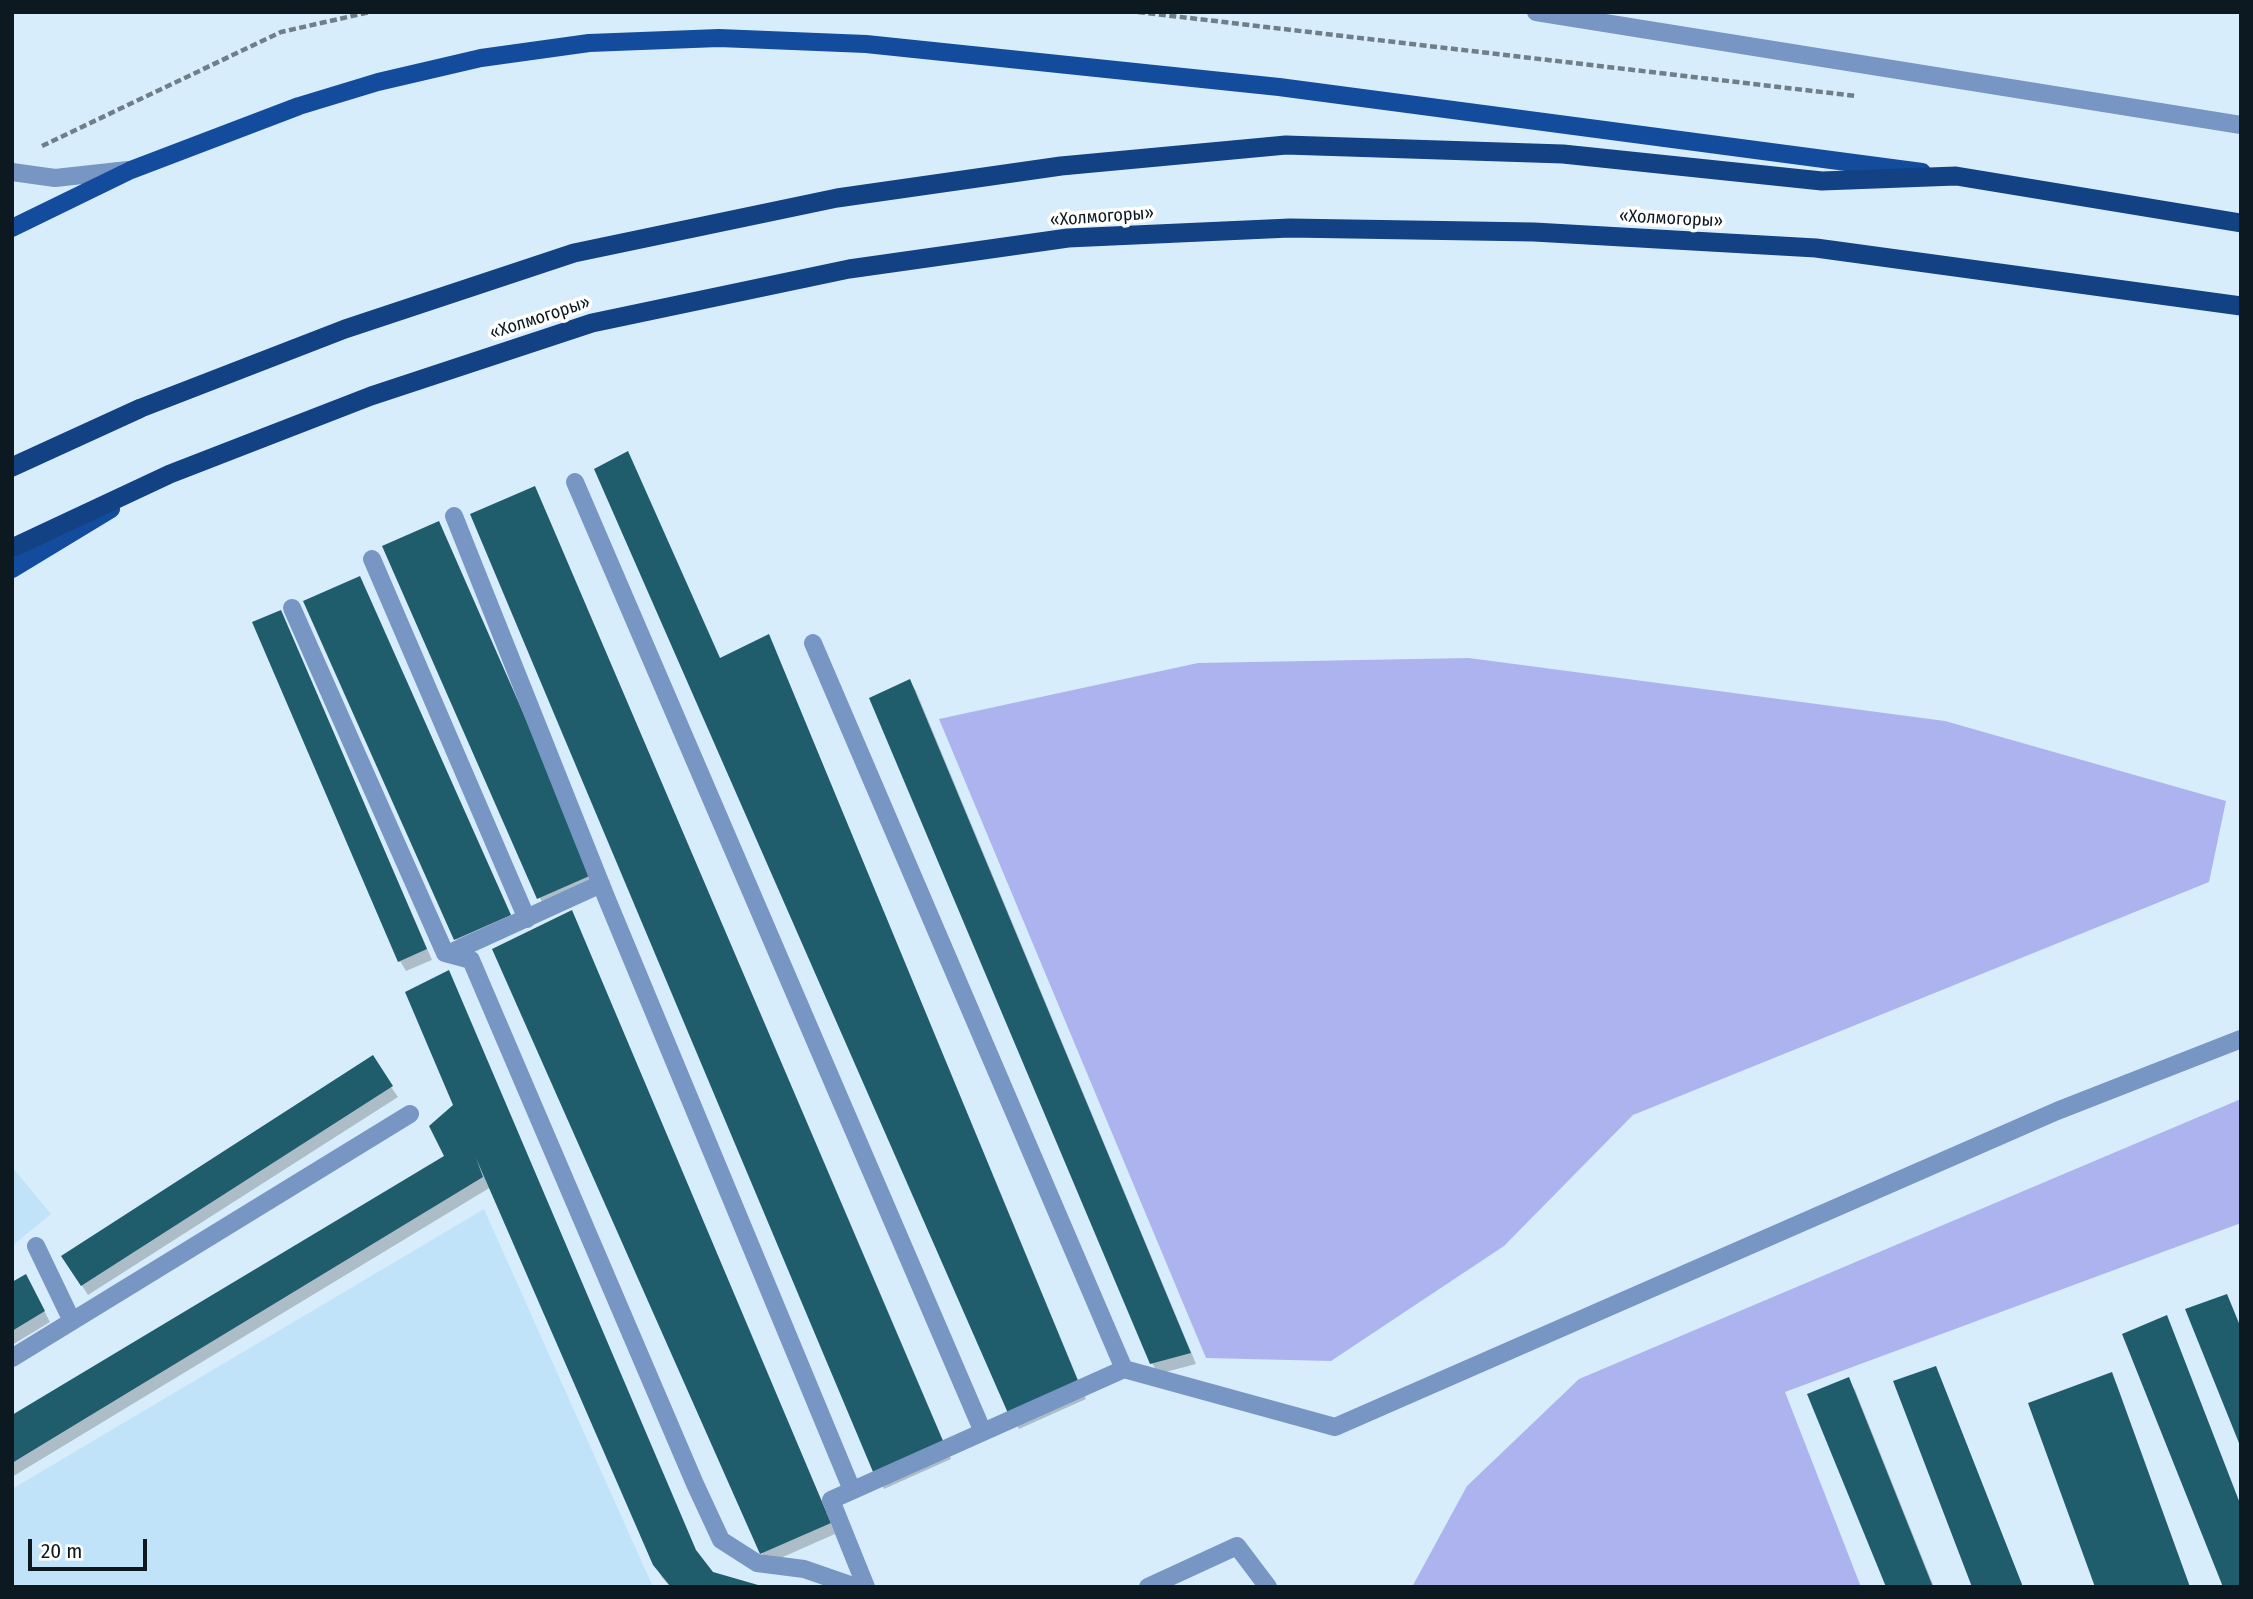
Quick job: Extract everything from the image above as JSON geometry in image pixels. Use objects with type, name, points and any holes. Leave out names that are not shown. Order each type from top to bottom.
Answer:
[{"type":"highway","points":[[12,467],[141,408],[345,328],[574,253],[837,198],[1061,166],[1286,145],[1563,154],[1822,181],[1956,176],[2241,223]]},
{"type":"highway","name":"«Холмогоры»","points":[[12,548],[170,474],[371,396],[592,323],[849,269],[1068,238],[1290,228],[1534,232],[1789,246],[2241,306]]},
{"type":"main road","points":[[12,228],[131,170],[299,106],[378,82],[481,58],[589,43],[719,38],[866,44],[1279,87],[1956,176]]},
{"type":"main road","points":[[12,569],[170,474]]},
{"type":"street","points":[[1536,12],[2241,125]]},
{"type":"street","points":[[12,172],[55,178],[131,170]]},
{"type":"street","points":[[575,482],[983,1432]]},
{"type":"street","points":[[454,516],[601,884],[852,1490]]},
{"type":"street","points":[[372,559],[527,919]]},
{"type":"street","points":[[292,608],[445,953],[471,960],[721,1540],[757,1563],[804,1569],[856,1587]]},
{"type":"street","points":[[813,643],[1124,1369]]},
{"type":"street","points":[[450,953],[601,884]]},
{"type":"street","points":[[866,1587],[831,1500],[1124,1369],[1335,1427],[2057,1111],[2241,1039]]},
{"type":"street","points":[[12,1358],[410,1114]]},
{"type":"street","points":[[36,1247],[72,1321]]},
{"type":"street","points":[[1148,1587],[1237,1546],[1268,1587]]},
{"type":"path","points":[[37,149],[281,32],[370,12]]},
{"type":"path","points":[[1138,12],[1858,96]]},
{"type":"shaded area","points":[[1469,658],[1945,721],[2226,801],[2209,882],[1633,1115],[1504,1246],[1331,1361],[1206,1358],[939,719],[1198,663]]},
{"type":"shaded area","points":[[2241,1099],[2241,1223],[1785,1392],[1861,1587],[1412,1587],[1467,1486],[1579,1379]]},
{"type":"shaded area","points":[[12,1167],[51,1214],[12,1246]]},
{"type":"shaded area","points":[[484,1209],[653,1587],[12,1587],[12,1489]]},
{"type":"building","points":[[628,451],[720,658],[769,634],[1081,1388],[1011,1420],[594,469]]},
{"type":"building","points":[[535,486],[946,1448],[876,1479],[470,514]]},
{"type":"building","points":[[439,521],[594,874],[537,899],[382,546]]},
{"type":"building","points":[[360,576],[511,915],[454,940],[303,601]]},
{"type":"building","points":[[281,610],[427,949],[398,962],[252,622]]},
{"type":"building","points":[[910,679],[1191,1353],[1150,1364],[869,698]]},
{"type":"building","points":[[572,910],[831,1523],[760,1554],[492,949]]},
{"type":"building","points":[[449,970],[696,1550],[713,1572],[765,1587],[671,1587],[653,1565],[476,1158],[483,1177],[12,1463],[12,1415],[444,1156],[429,1126],[453,1105],[405,992]]},
{"type":"building","points":[[373,1055],[393,1086],[81,1286],[61,1256]]},
{"type":"building","points":[[26,1274],[45,1311],[12,1331],[12,1282]]},
{"type":"building","points":[[2227,1294],[2241,1328],[2241,1448],[2185,1309]]},
{"type":"building","points":[[2167,1315],[2241,1506],[2241,1587],[2223,1587],[2122,1334]]},
{"type":"building","points":[[1936,1366],[2023,1587],[1972,1587],[1893,1381]]},
{"type":"building","points":[[2112,1372],[2190,1587],[2095,1587],[2028,1403]]},
{"type":"building","points":[[1849,1377],[1933,1587],[1886,1587],[1807,1394]]}]
